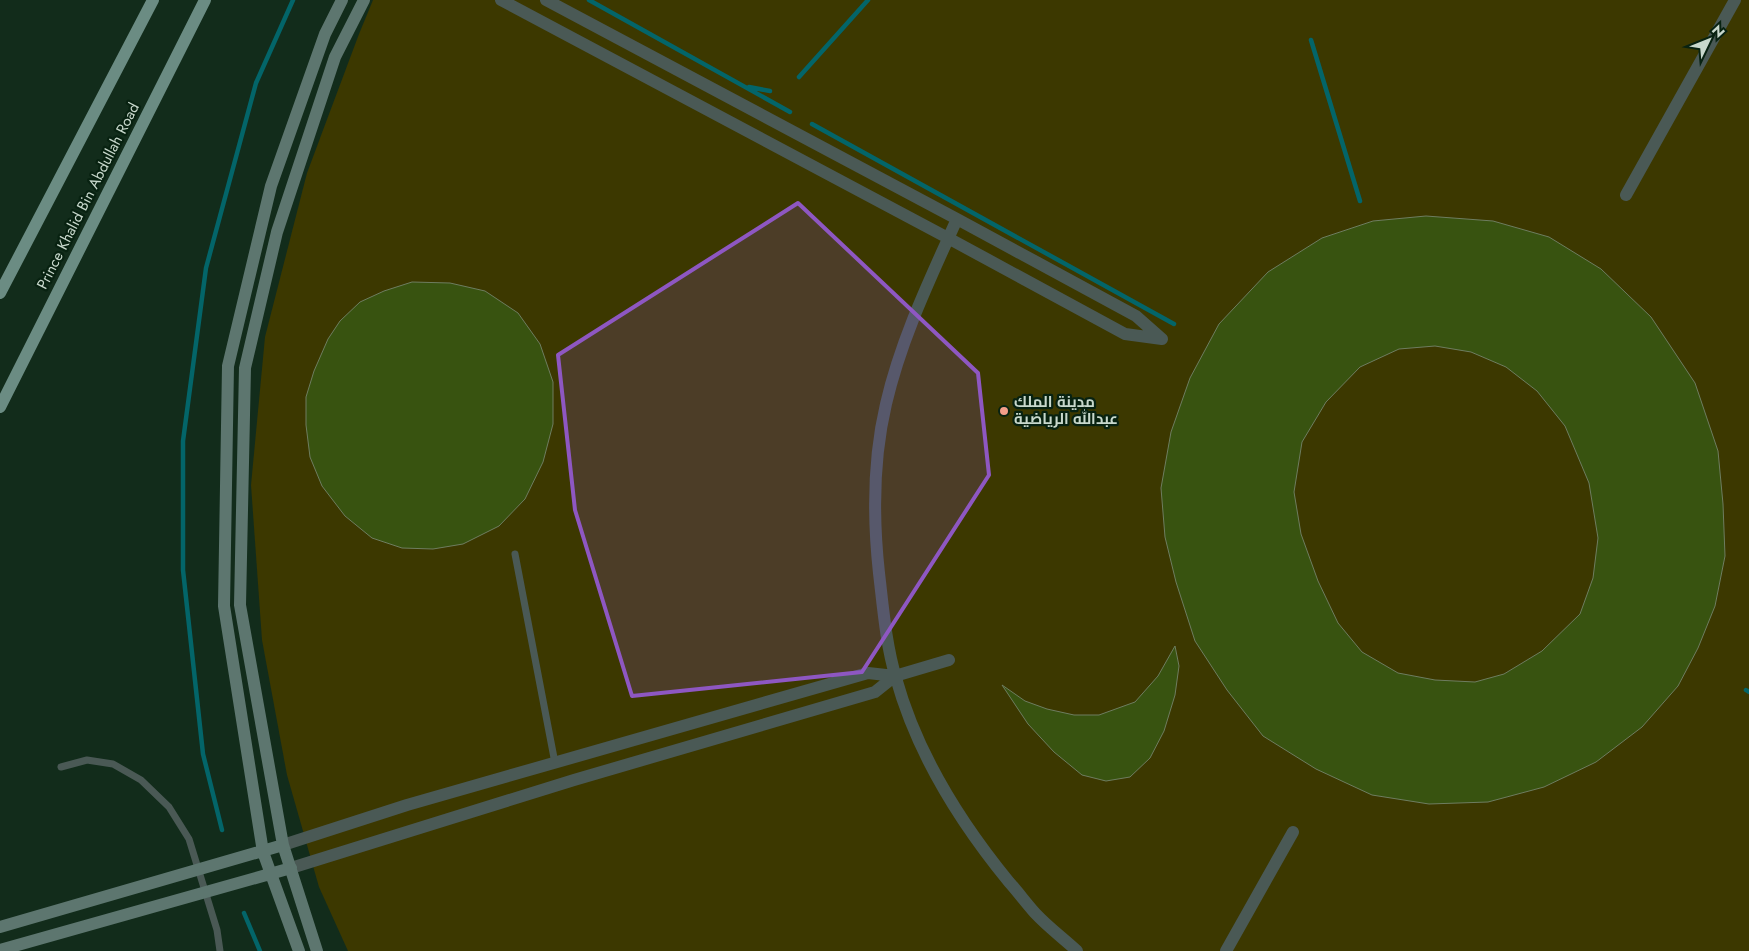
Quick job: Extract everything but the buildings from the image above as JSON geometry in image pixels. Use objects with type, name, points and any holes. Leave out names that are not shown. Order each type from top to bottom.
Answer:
[{"type":"main road","points":[[0,293],[153,0]]},
{"type":"main road","name":"Prince Khalid Bin Abdullah Road","points":[[0,407],[205,0]]},
{"type":"main road","points":[[299,951],[263,852],[224,606],[228,366],[271,186],[325,34],[342,0]]},
{"type":"main road","points":[[317,951],[283,845],[240,605],[245,368],[278,232],[335,57],[364,0]]},
{"type":"main road","points":[[0,927],[283,845]]},
{"type":"main road","points":[[0,950],[291,868]]},
{"type":"street","points":[[501,0],[1125,334],[1162,340],[1136,316],[546,0]]},
{"type":"street","points":[[1626,195],[1735,0]]},
{"type":"street","points":[[957,219],[923,291],[901,348],[885,405],[877,465],[874,530],[883,608],[895,676],[916,737],[949,799],[988,856],[1035,913],[1077,951]]},
{"type":"street","points":[[291,868],[574,780],[875,692],[895,676],[948,660]]},
{"type":"street","points":[[283,845],[407,805],[868,673],[895,676]]},
{"type":"street","points":[[1226,951],[1293,832]]},
{"type":"lane","points":[[515,554],[555,763]]},
{"type":"lane","points":[[61,767],[87,760],[113,764],[142,780],[169,807],[189,839],[217,930],[220,951]]},
{"type":"highlighted area","points":[[798,203],[978,373],[989,475],[862,672],[632,696],[575,510],[558,355]]},
{"type":"shaded area","name":"مدينة الملك عبدالله الرياضية","points":[[373,0],[1749,0],[1749,951],[348,951],[319,887],[287,775],[262,640],[251,485],[265,337],[307,173]]},
{"type":"waterway","points":[[222,830],[203,754],[183,570],[183,441],[206,268],[256,83],[293,0]]},
{"type":"waterway","points":[[589,0],[790,112]]},
{"type":"waterway","points":[[799,77],[868,0]]},
{"type":"waterway","points":[[1311,40],[1360,201]]},
{"type":"waterway","points":[[749,87],[770,91]]},
{"type":"waterway","points":[[812,124],[1174,324]]},
{"type":"waterway","points":[[244,913],[260,951]]},
{"type":"place","name":"مدينة الملك عبدالله الرياضية","points":[[1004,411]]}]
